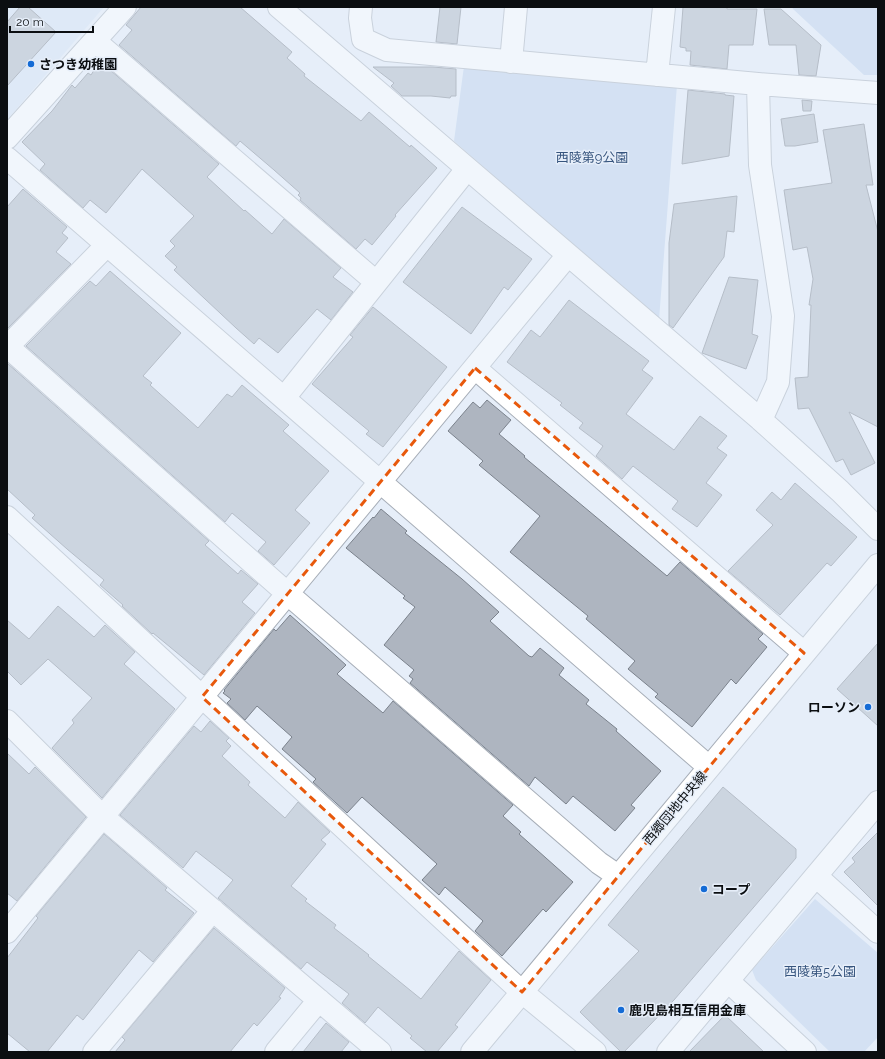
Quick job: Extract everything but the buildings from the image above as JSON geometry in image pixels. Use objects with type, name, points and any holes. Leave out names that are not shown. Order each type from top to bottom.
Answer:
[{"type":"street","points":[[7,138],[125,7]]},
{"type":"street","points":[[279,7],[761,420],[840,491],[878,529]]},
{"type":"street","points":[[361,7],[360,18],[363,39],[387,50],[758,84],[878,93]]},
{"type":"street","points":[[511,62],[516,7]]},
{"type":"street","points":[[657,75],[664,7]]},
{"type":"street","points":[[94,41],[376,282]]},
{"type":"street","points":[[758,84],[760,165],[783,316],[778,382],[761,420]]},
{"type":"street","points":[[7,158],[709,767]]},
{"type":"street","points":[[284,398],[467,169]]},
{"type":"street","points":[[107,245],[7,347],[288,594],[599,863],[618,876]]},
{"type":"street","points":[[7,932],[568,255]]},
{"type":"street","points":[[475,368],[804,653]]},
{"type":"street","points":[[7,517],[522,992],[595,1052]]},
{"type":"street","name":"西郷団地中央線","points":[[472,1052],[878,565]]},
{"type":"street","points":[[7,721],[102,817],[380,1052]]},
{"type":"street","points":[[668,1052],[878,802]]},
{"type":"street","points":[[816,876],[878,932]]},
{"type":"street","points":[[94,1052],[213,910]]},
{"type":"street","points":[[728,981],[805,1052]]},
{"type":"street","points":[[276,1052],[319,1000]]},
{"type":"highlighted area","points":[[475,368],[804,653],[522,992],[202,697]]},
{"type":"shaded area","name":"さつき幼稚園","points":[[7,7],[104,7],[7,120]]},
{"type":"green space","points":[[792,7],[878,7],[878,75],[864,75]]},
{"type":"green space","name":"西陵第9公園","points":[[464,66],[677,85],[659,320],[454,141]]},
{"type":"green space","name":"西陵第5公園","points":[[815,899],[878,953],[878,1037],[864,1052],[830,1052],[756,980],[752,970]]},
{"type":"place","name":"さつき幼稚園","points":[[31,64]]},
{"type":"place","name":"ローソン","points":[[868,707]]},
{"type":"place","name":"コープ","points":[[704,889]]},
{"type":"place","name":"鹿児島相互信用金庫","points":[[621,1010]]}]
